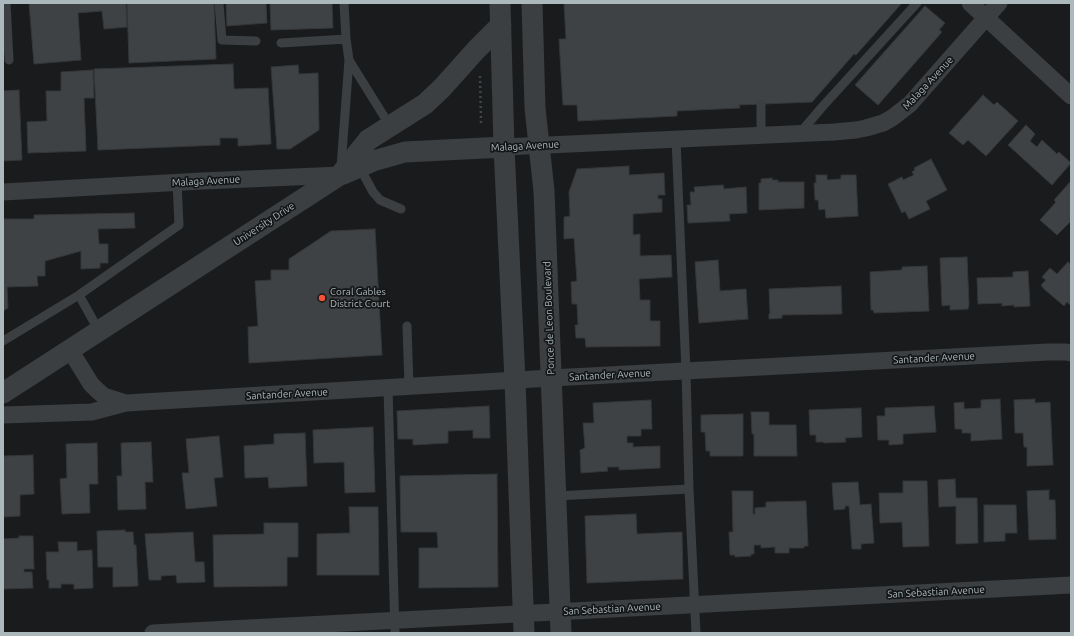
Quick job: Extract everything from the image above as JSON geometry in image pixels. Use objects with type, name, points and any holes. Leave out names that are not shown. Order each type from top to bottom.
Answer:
[{"type":"street","points":[[500,3],[504,147],[515,380],[524,623]]},
{"type":"street","name":"Ponce de Leon Boulevard","points":[[532,3],[535,108],[544,191],[561,633]]},
{"type":"street","points":[[970,3],[1071,96]]},
{"type":"street","name":"Malaga Avenue","points":[[3,192],[177,182],[340,175],[383,157],[405,152],[856,130],[876,125],[892,118],[910,104],[999,3]]},
{"type":"street","name":"University Drive","points":[[3,393],[340,175],[368,140],[425,104],[501,25]]},
{"type":"street","name":"Santander Avenue","points":[[70,350],[91,384],[104,396],[126,403]]},
{"type":"street","name":"Santander Avenue","points":[[3,415],[92,412],[126,403],[409,386],[1048,352],[1071,353]]},
{"type":"street","name":"San Sebastian Avenue","points":[[153,633],[524,623],[560,612],[1071,585]]},
{"type":"lane","points":[[6,3],[10,60]]},
{"type":"lane","points":[[219,3],[222,40],[256,40]]},
{"type":"lane","points":[[340,175],[349,60],[344,3]]},
{"type":"lane","points":[[800,133],[822,106],[917,3]]},
{"type":"lane","points":[[281,43],[346,39]]},
{"type":"lane","points":[[349,60],[390,126]]},
{"type":"lane","points":[[761,104],[761,135]]},
{"type":"lane","points":[[676,139],[696,633]]},
{"type":"lane","points":[[360,166],[373,192],[380,200],[401,209]]},
{"type":"lane","points":[[3,341],[79,295],[179,225],[177,182]]},
{"type":"lane","points":[[79,295],[99,331]]},
{"type":"lane","points":[[406,326],[409,386]]},
{"type":"lane","points":[[388,388],[395,626]]},
{"type":"lane","points":[[556,496],[689,489]]},
{"type":"path","points":[[479,70],[482,126]]},
{"type":"building","points":[[29,3],[126,3],[127,27],[104,29],[102,11],[78,13],[81,60],[34,64]]},
{"type":"building","points":[[127,3],[214,3],[216,59],[129,63]]},
{"type":"building","points":[[226,3],[266,3],[267,23],[227,26]]},
{"type":"building","points":[[270,3],[332,3],[333,28],[271,30]]},
{"type":"building","points":[[564,3],[902,3],[856,55],[854,54],[812,102],[739,105],[740,108],[677,111],[677,116],[578,121],[577,105],[563,105],[559,39],[566,39]]},
{"type":"building","points":[[925,6],[945,23],[939,30],[942,32],[878,105],[855,85]]},
{"type":"building","points":[[233,64],[234,89],[268,88],[271,144],[238,146],[238,138],[220,138],[220,145],[98,150],[94,69]]},
{"type":"building","points":[[298,65],[299,74],[318,73],[319,130],[290,149],[277,149],[271,67]]},
{"type":"building","points":[[93,70],[94,98],[84,98],[86,151],[28,153],[27,122],[47,121],[46,91],[61,91],[61,72]]},
{"type":"building","points":[[19,90],[22,160],[3,161],[3,91]]},
{"type":"building","points":[[983,95],[994,105],[997,102],[1018,121],[986,156],[968,140],[963,145],[949,133]]},
{"type":"building","points":[[1026,125],[1035,134],[1030,141],[1037,147],[1042,140],[1057,154],[1059,152],[1071,163],[1052,185],[1008,145]]},
{"type":"building","points":[[931,159],[947,190],[926,201],[930,209],[909,219],[905,211],[902,213],[888,184],[902,177],[903,180],[914,175],[912,172],[915,170],[914,168]]},
{"type":"building","points":[[629,166],[629,175],[664,173],[665,195],[658,195],[658,199],[662,199],[662,212],[633,214],[633,235],[640,234],[640,256],[671,255],[672,277],[639,279],[640,300],[650,300],[650,321],[660,321],[660,346],[586,347],[585,338],[576,338],[575,325],[578,325],[577,304],[572,304],[571,282],[577,281],[574,238],[564,239],[564,217],[570,216],[569,192],[577,169]]},
{"type":"building","points":[[816,175],[827,175],[827,180],[841,179],[841,175],[856,175],[858,216],[826,218],[825,209],[819,210],[818,200],[815,200],[814,183],[816,183]]},
{"type":"building","points":[[772,178],[772,180],[778,180],[778,182],[804,182],[804,208],[759,210],[759,183],[761,183],[761,179]]},
{"type":"building","points":[[1071,181],[1071,221],[1057,235],[1040,220],[1056,202],[1054,200]]},
{"type":"building","points":[[723,185],[724,189],[746,187],[747,213],[729,214],[730,221],[688,223],[687,205],[691,205],[690,192],[695,192],[694,187]]},
{"type":"building","points":[[134,213],[135,228],[98,229],[99,244],[108,244],[108,263],[100,263],[100,268],[81,269],[81,251],[45,261],[45,276],[37,276],[38,286],[7,287],[8,308],[3,311],[3,219],[34,219],[34,215]]},
{"type":"building","points":[[375,229],[382,355],[249,363],[248,327],[258,326],[255,281],[271,280],[271,270],[289,270],[289,259],[331,231]]},
{"type":"building","points":[[967,257],[968,309],[950,310],[950,305],[942,306],[940,258]]},
{"type":"building","points":[[718,260],[720,291],[746,289],[748,319],[699,323],[695,262]]},
{"type":"building","points":[[1068,262],[1071,265],[1071,306],[1067,302],[1064,306],[1041,285],[1046,280],[1042,277],[1050,268],[1057,274]]},
{"type":"building","points":[[927,266],[929,311],[874,313],[873,310],[871,310],[870,272],[902,270],[902,267]]},
{"type":"building","points":[[1028,271],[1030,306],[1002,306],[1002,303],[978,304],[977,278],[1013,277],[1013,272]]},
{"type":"building","points":[[841,286],[842,314],[782,315],[782,318],[769,319],[769,289]]},
{"type":"building","points":[[1000,399],[1002,439],[971,441],[971,433],[962,433],[962,429],[955,429],[954,403],[964,402],[964,409],[981,408],[981,400]]},
{"type":"building","points":[[1035,399],[1035,403],[1050,402],[1053,465],[1027,466],[1027,447],[1024,447],[1023,433],[1015,433],[1014,400]]},
{"type":"building","points":[[651,400],[652,429],[641,429],[641,436],[627,436],[627,443],[633,443],[633,447],[660,446],[660,468],[619,470],[619,467],[607,467],[608,471],[581,473],[580,450],[585,448],[583,423],[594,423],[593,403]]},
{"type":"building","points":[[489,406],[490,438],[473,438],[473,430],[448,431],[448,443],[413,445],[413,439],[398,439],[397,411]]},
{"type":"building","points":[[934,406],[936,432],[903,434],[903,444],[889,445],[889,440],[878,440],[877,416],[885,416],[885,408]]},
{"type":"building","points":[[861,408],[862,437],[845,438],[846,442],[824,443],[816,442],[816,435],[810,435],[809,410]]},
{"type":"building","points":[[751,412],[769,412],[769,425],[796,425],[797,456],[754,456],[754,434],[752,434]]},
{"type":"building","points":[[743,414],[743,456],[710,456],[710,451],[706,451],[705,432],[701,432],[701,415]]},
{"type":"building","points":[[373,427],[375,492],[345,493],[344,462],[314,463],[313,430]]},
{"type":"building","points":[[305,433],[307,486],[269,488],[268,477],[245,478],[244,446],[274,444],[274,434]]},
{"type":"building","points":[[219,436],[223,477],[214,478],[217,506],[186,509],[182,473],[189,473],[186,439]]},
{"type":"building","points":[[151,442],[153,482],[145,482],[146,509],[118,510],[117,476],[122,476],[121,443]]},
{"type":"building","points":[[97,443],[98,484],[89,484],[90,513],[62,514],[60,479],[67,478],[66,444]]},
{"type":"building","points":[[33,455],[34,494],[20,495],[20,516],[3,517],[3,456]]},
{"type":"building","points":[[497,474],[498,587],[419,588],[419,548],[438,548],[437,532],[401,532],[400,476]]},
{"type":"building","points":[[955,479],[956,498],[977,498],[978,543],[956,544],[956,506],[939,507],[938,480]]},
{"type":"building","points":[[903,481],[927,481],[929,546],[903,547],[902,522],[880,523],[879,493],[903,493]]},
{"type":"building","points":[[858,482],[860,505],[871,504],[874,543],[861,544],[861,549],[852,549],[849,506],[845,506],[845,509],[834,510],[832,483]]},
{"type":"building","points":[[1049,490],[1049,500],[1055,500],[1056,539],[1029,540],[1027,491]]},
{"type":"building","points":[[732,491],[753,491],[753,514],[755,514],[755,508],[766,507],[766,502],[806,501],[808,546],[804,546],[804,548],[789,548],[789,553],[775,553],[775,547],[761,548],[761,545],[754,545],[754,554],[751,554],[751,556],[735,557],[735,555],[730,555],[729,532],[733,532]]},
{"type":"building","points":[[984,505],[1016,505],[1017,533],[1005,533],[1005,541],[984,542]]},
{"type":"building","points":[[349,507],[378,507],[379,575],[317,575],[317,534],[350,533]]},
{"type":"building","points":[[636,514],[637,534],[682,532],[683,579],[587,583],[585,516]]},
{"type":"building","points":[[264,523],[298,523],[298,557],[287,557],[287,586],[214,587],[213,535],[264,534]]},
{"type":"building","points":[[125,530],[125,532],[133,532],[134,545],[136,545],[138,586],[113,587],[113,567],[98,567],[97,531]]},
{"type":"building","points":[[193,532],[195,562],[204,562],[205,582],[177,583],[176,575],[161,576],[161,580],[149,580],[145,534]]},
{"type":"building","points":[[19,536],[33,536],[34,569],[24,569],[24,572],[32,572],[33,588],[3,589],[3,539],[19,538]]},
{"type":"building","points":[[58,542],[77,542],[77,551],[92,550],[93,588],[74,589],[74,584],[61,584],[61,588],[49,588],[49,580],[47,580],[46,552],[59,552]]},
{"type":"place","name":"Coral Gables District Court","points":[[322,298]]}]
